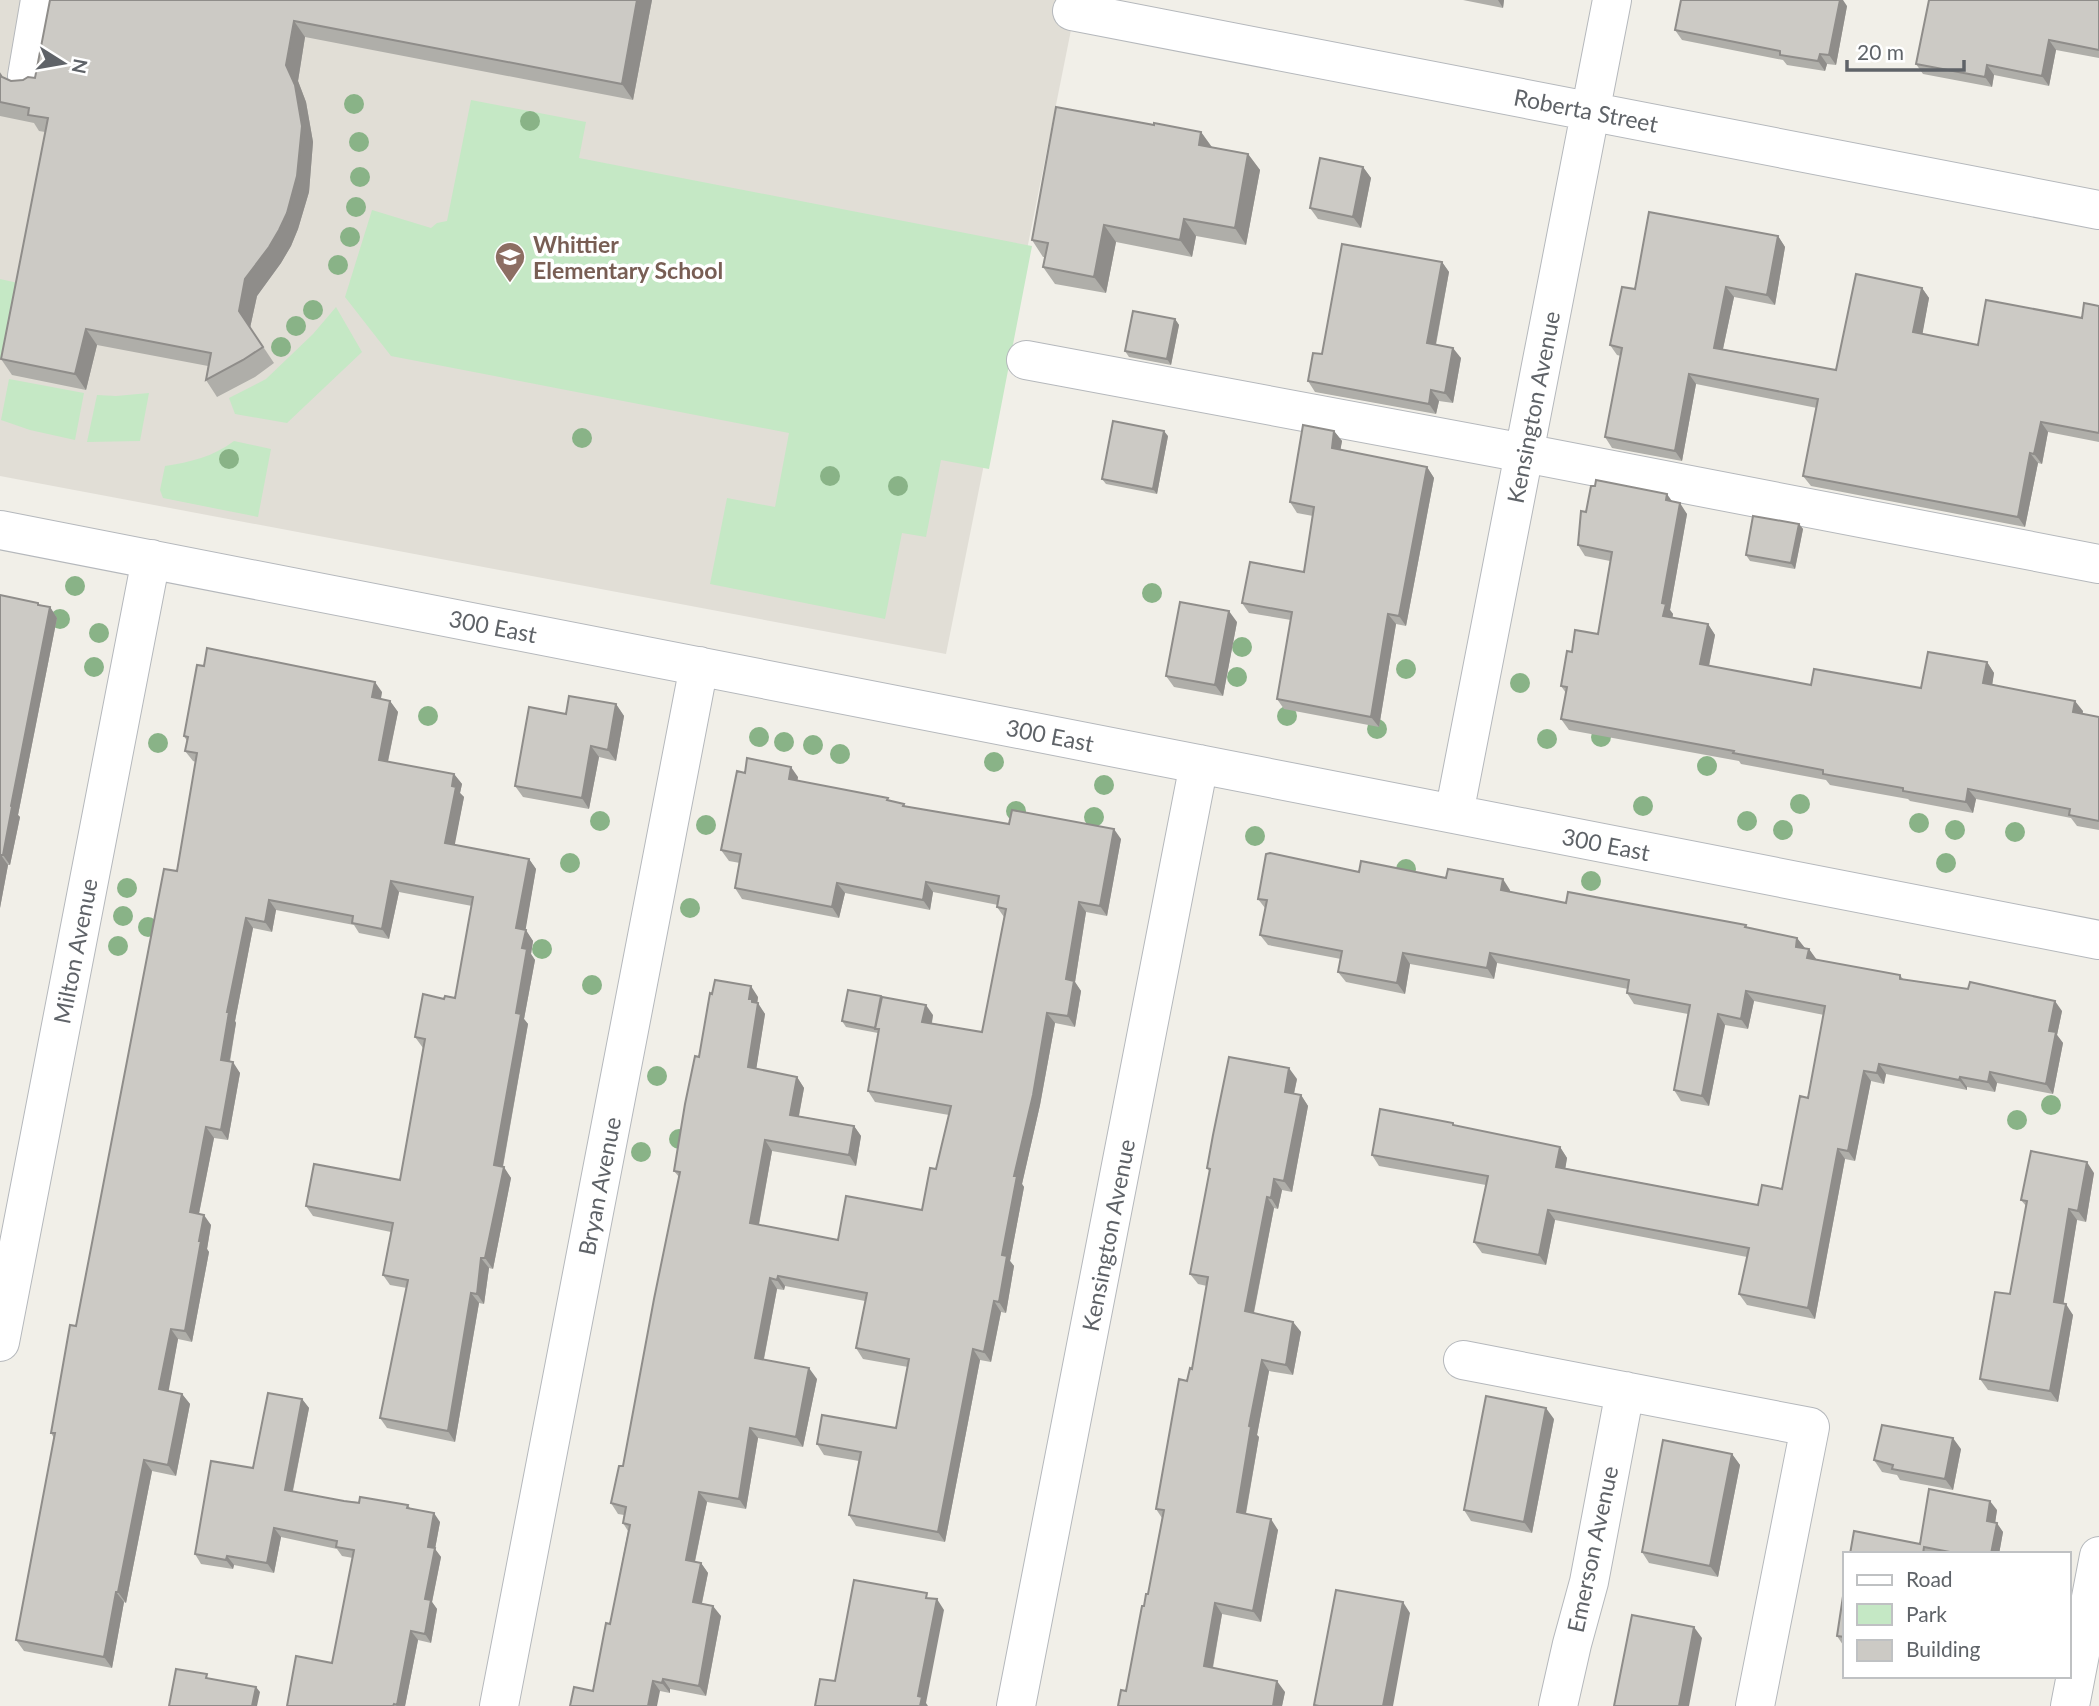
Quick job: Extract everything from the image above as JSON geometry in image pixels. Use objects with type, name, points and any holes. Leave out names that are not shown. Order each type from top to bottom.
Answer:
[{"type":"street","points":[[27,76],[40,0]]},
{"type":"street","name":"Kensington Avenue","points":[[1454,814],[1612,0]]},
{"type":"street","name":"Roberta Street","points":[[1089,9],[1590,111],[2099,210]]},
{"type":"street","points":[[1026,360],[2099,564]]},
{"type":"street","name":"300 East","points":[[0,530],[2099,940]]},
{"type":"street","name":"Milton Avenue","points":[[0,1342],[8,1256],[151,559]]},
{"type":"street","name":"Bryan Avenue","points":[[499,1706],[699,666]]},
{"type":"street","name":"Kensington Avenue","points":[[1016,1706],[1199,764]]},
{"type":"street","points":[[1463,1360],[1810,1427],[1755,1706]]},
{"type":"street","name":"Emerson Avenue","points":[[1558,1706],[1589,1583],[1625,1391]]},
{"type":"street","points":[[2070,1706],[2099,1556]]},
{"type":"shaded area","name":"Whittier Elementary School","points":[[0,0],[1077,0],[946,654],[0,476]]},
{"type":"green space","points":[[471,100],[586,122],[579,158],[1032,246],[989,469],[941,460],[926,537],[902,533],[885,619],[710,584],[727,498],[775,507],[789,433],[391,356],[345,297],[372,210],[431,228],[437,223],[447,221]]},
{"type":"green space","points":[[0,279],[18,283],[3,358],[0,358]]},
{"type":"green space","points":[[336,307],[362,352],[287,423],[235,414],[229,398],[266,379],[313,334]]},
{"type":"green space","points":[[9,379],[84,393],[75,440],[1,420]]},
{"type":"green space","points":[[149,393],[140,441],[87,442],[97,395]]},
{"type":"green space","points":[[234,441],[271,449],[258,517],[163,498],[160,490],[165,466],[201,458]]},
{"type":"building","points":[[50,0],[637,0],[622,84],[294,21],[286,65],[295,85],[302,126],[297,176],[287,213],[279,230],[245,279],[239,311],[263,347],[206,380],[211,353],[86,329],[75,374],[1,359],[48,118],[28,115],[29,108],[0,102],[0,74],[11,81],[35,78]]},
{"type":"building","points":[[1681,0],[1840,0],[1829,55],[1820,54],[1818,61],[1780,55],[1780,51],[1675,30]]},
{"type":"building","points":[[1929,0],[2099,0],[2099,50],[2049,40],[2042,76],[1987,65],[1985,77],[1916,64]]},
{"type":"building","points":[[1056,107],[1201,132],[1199,145],[1248,154],[1235,228],[1184,219],[1180,240],[1104,225],[1094,277],[1043,267],[1048,243],[1032,240]]},
{"type":"building","points":[[1320,158],[1363,167],[1353,217],[1310,208]]},
{"type":"building","points":[[1649,212],[1778,236],[1767,295],[1726,287],[1714,348],[1836,370],[1856,274],[1922,288],[1913,332],[1978,345],[1986,300],[2082,318],[2084,303],[2099,306],[2099,433],[2041,422],[2034,454],[2030,453],[2018,517],[1803,476],[1818,399],[1689,374],[1675,451],[1605,437],[1622,348],[1610,345],[1622,287],[1635,289]]},
{"type":"building","points":[[1342,244],[1442,262],[1427,343],[1453,348],[1445,393],[1431,390],[1429,404],[1308,381],[1313,353],[1322,354]]},
{"type":"building","points":[[1133,311],[1175,319],[1167,359],[1125,351]]},
{"type":"building","points":[[1113,421],[1164,431],[1153,489],[1102,479]]},
{"type":"building","points":[[1303,425],[1334,431],[1332,448],[1427,467],[1399,616],[1388,614],[1371,717],[1277,699],[1292,612],[1242,603],[1250,562],[1304,572],[1314,507],[1290,502]]},
{"type":"building","points":[[1596,480],[1667,494],[1666,500],[1680,503],[1662,603],[1666,604],[1663,616],[1708,624],[1700,664],[1811,685],[1814,669],[1921,688],[1928,652],[1987,662],[1983,683],[2075,701],[2073,712],[2099,717],[2099,821],[2069,815],[2070,809],[1968,789],[1966,802],[1823,774],[1823,770],[1733,753],[1734,751],[1561,719],[1567,687],[1561,686],[1567,651],[1572,652],[1575,630],[1598,634],[1612,552],[1578,545],[1581,511],[1586,512],[1591,486],[1595,486]]},
{"type":"building","points":[[1753,516],[1799,524],[1791,563],[1746,555]]},
{"type":"building","points":[[0,595],[50,607],[3,855],[0,857]]},
{"type":"building","points":[[1180,602],[1229,611],[1215,685],[1166,676]]},
{"type":"building","points":[[207,648],[375,682],[372,697],[390,701],[379,760],[454,774],[452,786],[456,787],[445,843],[529,859],[516,928],[526,930],[522,948],[527,949],[516,1013],[521,1014],[494,1165],[504,1167],[485,1258],[481,1258],[477,1294],[471,1293],[448,1431],[380,1418],[408,1280],[383,1275],[393,1223],[306,1206],[314,1164],[400,1180],[425,1039],[415,1037],[423,994],[444,999],[445,996],[455,998],[473,897],[391,881],[382,929],[352,923],[353,916],[269,900],[265,922],[246,918],[227,1012],[221,1060],[233,1062],[221,1130],[206,1127],[190,1212],[204,1215],[185,1331],[171,1329],[159,1389],[182,1394],[168,1465],[144,1460],[104,1657],[16,1640],[55,1433],[51,1433],[70,1325],[76,1326],[164,869],[177,871],[197,753],[185,751],[188,737],[184,736],[197,665],[204,666]]},
{"type":"building","points":[[569,696],[616,704],[608,750],[591,746],[582,798],[515,786],[529,707],[566,714]]},
{"type":"building","points":[[747,758],[791,767],[789,779],[888,798],[887,800],[904,804],[903,806],[1009,824],[1012,810],[1114,829],[1100,906],[1079,902],[1066,979],[1074,981],[1068,1016],[1047,1013],[1033,1095],[1014,1176],[1017,1176],[1002,1255],[1007,1256],[999,1302],[994,1301],[984,1352],[973,1349],[938,1532],[849,1515],[861,1452],[817,1444],[822,1415],[896,1428],[909,1359],[856,1348],[867,1293],[778,1276],[777,1280],[770,1278],[755,1358],[809,1368],[796,1437],[750,1428],[739,1499],[699,1492],[686,1560],[701,1563],[693,1602],[713,1606],[699,1686],[663,1679],[662,1683],[653,1681],[648,1706],[570,1706],[574,1687],[593,1691],[606,1623],[610,1624],[630,1525],[623,1523],[626,1507],[611,1503],[619,1466],[623,1466],[680,1172],[674,1171],[685,1104],[695,1056],[699,1057],[710,993],[712,994],[715,980],[751,986],[749,999],[758,1003],[748,1067],[797,1077],[790,1115],[854,1126],[849,1155],[765,1140],[750,1223],[838,1240],[846,1196],[922,1210],[930,1168],[936,1169],[951,1106],[868,1091],[879,1029],[875,1029],[882,997],[926,1005],[922,1022],[982,1032],[1006,909],[997,907],[999,896],[926,882],[923,900],[837,883],[832,907],[735,888],[741,854],[721,850],[737,771],[745,773]]},
{"type":"building","points":[[1266,854],[1359,872],[1361,861],[1446,878],[1448,869],[1503,879],[1501,890],[1566,903],[1568,892],[1746,925],[1745,927],[1797,938],[1796,947],[1809,949],[1807,958],[1900,975],[1900,979],[1968,989],[1970,982],[2055,1001],[2049,1031],[2056,1032],[2046,1084],[1990,1072],[1988,1082],[1960,1077],[1959,1080],[1879,1064],[1877,1073],[1864,1071],[1848,1151],[1838,1149],[1808,1308],[1739,1294],[1749,1248],[1548,1210],[1539,1255],[1474,1242],[1488,1176],[1372,1155],[1380,1109],[1560,1147],[1556,1167],[1758,1205],[1762,1185],[1782,1189],[1800,1096],[1808,1098],[1825,1006],[1746,991],[1741,1019],[1718,1014],[1702,1096],[1674,1090],[1690,1005],[1627,993],[1629,980],[1490,953],[1487,968],[1403,953],[1397,983],[1338,972],[1342,951],[1260,935],[1267,900],[1258,899]]},
{"type":"building","points":[[848,990],[881,996],[875,1028],[842,1021]]},
{"type":"building","points":[[1229,1057],[1289,1068],[1285,1092],[1301,1095],[1284,1181],[1274,1179],[1271,1198],[1267,1197],[1245,1311],[1293,1322],[1286,1365],[1262,1360],[1249,1426],[1251,1427],[1237,1512],[1271,1519],[1253,1611],[1215,1603],[1204,1666],[1277,1681],[1273,1706],[1118,1706],[1121,1690],[1126,1691],[1164,1510],[1156,1509],[1179,1379],[1187,1381],[1190,1368],[1192,1369],[1208,1277],[1190,1274]]},
{"type":"building","points":[[2031,1151],[2087,1162],[2078,1211],[2069,1209],[2054,1302],[2066,1304],[2050,1391],[1980,1379],[1995,1292],[2010,1294],[2027,1201],[2021,1200]]},
{"type":"building","points":[[268,1393],[302,1399],[285,1490],[359,1503],[360,1497],[408,1505],[407,1508],[434,1513],[428,1547],[435,1548],[425,1599],[431,1600],[425,1634],[411,1631],[397,1705],[287,1706],[296,1656],[332,1663],[354,1550],[336,1547],[337,1541],[274,1528],[267,1563],[227,1556],[226,1560],[195,1554],[211,1461],[253,1468]]},
{"type":"building","points":[[1486,1396],[1546,1408],[1524,1522],[1464,1510]]},
{"type":"building","points":[[1882,1425],[1953,1438],[1945,1479],[1892,1469],[1893,1465],[1874,1460]]},
{"type":"building","points":[[1663,1440],[1732,1454],[1710,1566],[1642,1552]]},
{"type":"building","points":[[1929,1489],[1990,1501],[1987,1521],[1997,1523],[1991,1552],[1950,1552],[1924,1547],[1923,1552],[1850,1552],[1854,1531],[1920,1544]]},
{"type":"building","points":[[854,1580],[927,1593],[926,1598],[937,1599],[918,1696],[922,1697],[920,1706],[815,1706],[820,1679],[835,1681]]},
{"type":"building","points":[[1336,1590],[1403,1602],[1383,1706],[1314,1705]]},
{"type":"building","points":[[1843,1596],[1843,1637],[1837,1636]]},
{"type":"building","points":[[1632,1615],[1694,1627],[1679,1706],[1614,1706]]},
{"type":"building","points":[[176,1669],[207,1674],[206,1678],[256,1687],[252,1706],[169,1706]]},
{"type":"place","name":"Whittier Elementary School","points":[[510,284]]}]
